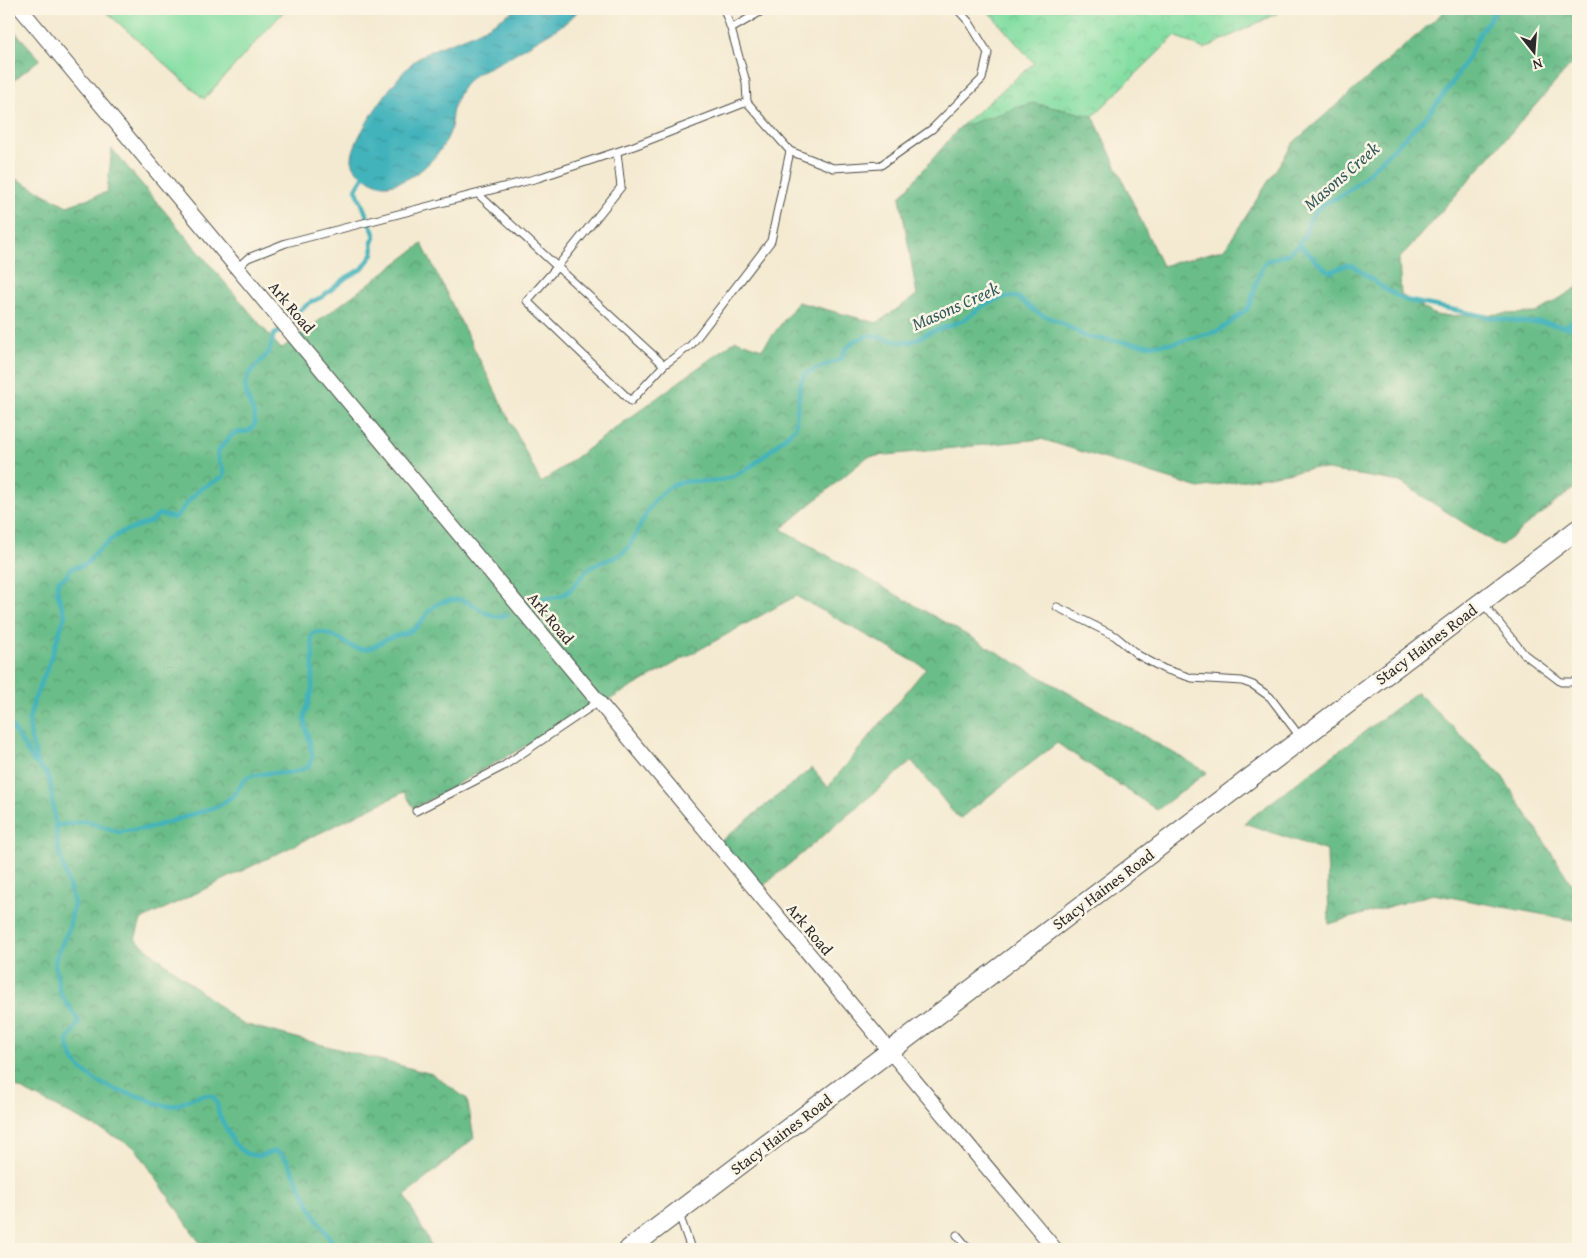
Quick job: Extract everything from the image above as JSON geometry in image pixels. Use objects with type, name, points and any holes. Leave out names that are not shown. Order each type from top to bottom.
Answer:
[{"type":"street","name":"Ark Road","points":[[21,9],[1055,1249]]},
{"type":"street","name":"Stacy Haines Road","points":[[629,1249],[1578,529]]},
{"type":"lane","points":[[724,9],[746,82],[747,102],[790,152],[833,168],[882,165],[932,129],[982,79],[988,52],[958,9]]},
{"type":"lane","points":[[731,29],[764,9]]},
{"type":"lane","points":[[237,268],[248,258],[286,243],[538,178],[617,152],[747,102]]},
{"type":"lane","points":[[617,152],[621,187],[557,267],[527,301],[631,401],[664,365],[691,345],[771,240],[790,152]]},
{"type":"lane","points":[[478,194],[664,365]]},
{"type":"lane","points":[[1482,601],[1524,654],[1561,682],[1578,682]]},
{"type":"lane","points":[[1058,607],[1115,636],[1138,655],[1164,669],[1192,678],[1242,681],[1258,687],[1270,697],[1301,738]]},
{"type":"lane","points":[[416,811],[502,767],[598,702]]},
{"type":"lane","points":[[678,1212],[691,1249]]},
{"type":"lane","points":[[957,1235],[969,1249]]},
{"type":"green space","points":[[103,9],[286,9],[204,99]]},
{"type":"green space","points":[[986,9],[1286,9],[1204,49],[1175,36],[1093,116],[1032,103],[960,127],[1034,63]]},
{"type":"green space","points":[[1447,9],[1578,9],[1578,57],[1399,259],[1401,295],[1437,316],[1536,313],[1578,287],[1578,485],[1500,546],[1400,482],[1316,468],[1199,488],[1041,439],[867,457],[781,529],[1207,772],[1157,810],[1057,743],[959,819],[912,761],[756,892],[716,845],[812,768],[828,787],[926,668],[796,596],[414,808],[404,792],[141,920],[135,939],[240,1023],[432,1074],[467,1099],[474,1138],[405,1196],[433,1249],[204,1249],[135,1147],[9,1083],[9,175],[67,206],[107,192],[112,149],[281,349],[422,244],[541,483],[736,340],[762,349],[798,302],[877,323],[917,295],[900,197],[960,127],[1032,103],[1093,116],[1162,266],[1225,249],[1293,143]]},
{"type":"green space","points":[[9,25],[40,59],[9,84]]},
{"type":"green space","points":[[1417,692],[1502,776],[1578,894],[1578,921],[1433,894],[1329,924],[1327,851],[1244,823]]},
{"type":"water","points":[[516,9],[579,9],[557,29],[468,81],[455,104],[451,129],[446,141],[434,158],[420,171],[405,180],[388,185],[365,178],[353,164],[354,148],[376,108],[412,63],[427,53],[482,30]]},
{"type":"waterway","name":"Masons Creek","points":[[530,600],[553,598],[566,593],[590,568],[616,557],[626,550],[654,502],[673,485],[732,477],[761,459],[795,428],[800,387],[806,373],[839,360],[854,341],[870,335],[895,341],[911,342],[928,333],[962,321],[986,304],[1004,297],[1017,297],[1038,313],[1064,324],[1084,336],[1094,338],[1148,345],[1174,343],[1218,331],[1248,308],[1262,268],[1267,261],[1290,253],[1300,243],[1307,231],[1309,221],[1317,210],[1324,204],[1344,194],[1359,182],[1428,115],[1451,85],[1470,54],[1481,31],[1497,9]]},
{"type":"waterway","points":[[294,321],[297,312],[322,297],[347,277],[362,269],[373,254],[372,242],[375,236],[356,189],[367,171]]},
{"type":"waterway","points":[[1299,244],[1325,269],[1331,272],[1346,265],[1352,265],[1385,289],[1405,300],[1494,318],[1531,323],[1539,322],[1578,329]]},
{"type":"waterway","points":[[1564,327],[1578,317]]},
{"type":"waterway","points":[[38,764],[31,739],[29,720],[34,700],[49,664],[65,615],[57,592],[58,581],[67,576],[70,569],[86,564],[96,552],[120,533],[152,521],[159,514],[174,518],[202,488],[223,477],[224,472],[217,453],[234,433],[249,431],[254,425],[255,417],[245,385],[249,374],[269,352],[274,334],[279,332]]},
{"type":"waterway","name":"Masons Creek","points":[[56,826],[86,821],[118,832],[150,828],[219,806],[234,795],[245,779],[250,776],[269,773],[292,773],[308,767],[313,757],[304,719],[312,690],[313,653],[311,637],[313,633],[321,632],[328,634],[353,647],[366,649],[391,637],[411,631],[433,607],[442,602],[461,600],[494,616],[507,615]]},
{"type":"waterway","name":"Masons Creek","points":[[9,722],[34,762],[46,773],[50,782],[59,852],[74,903],[69,929],[56,957],[55,964],[60,993],[78,1020],[77,1027],[68,1040],[70,1053],[80,1068],[102,1084],[155,1103],[170,1106],[196,1097],[213,1096],[217,1103],[219,1115],[234,1143],[240,1149],[247,1154],[259,1156],[275,1151],[287,1160],[316,1218],[337,1249]]}]
